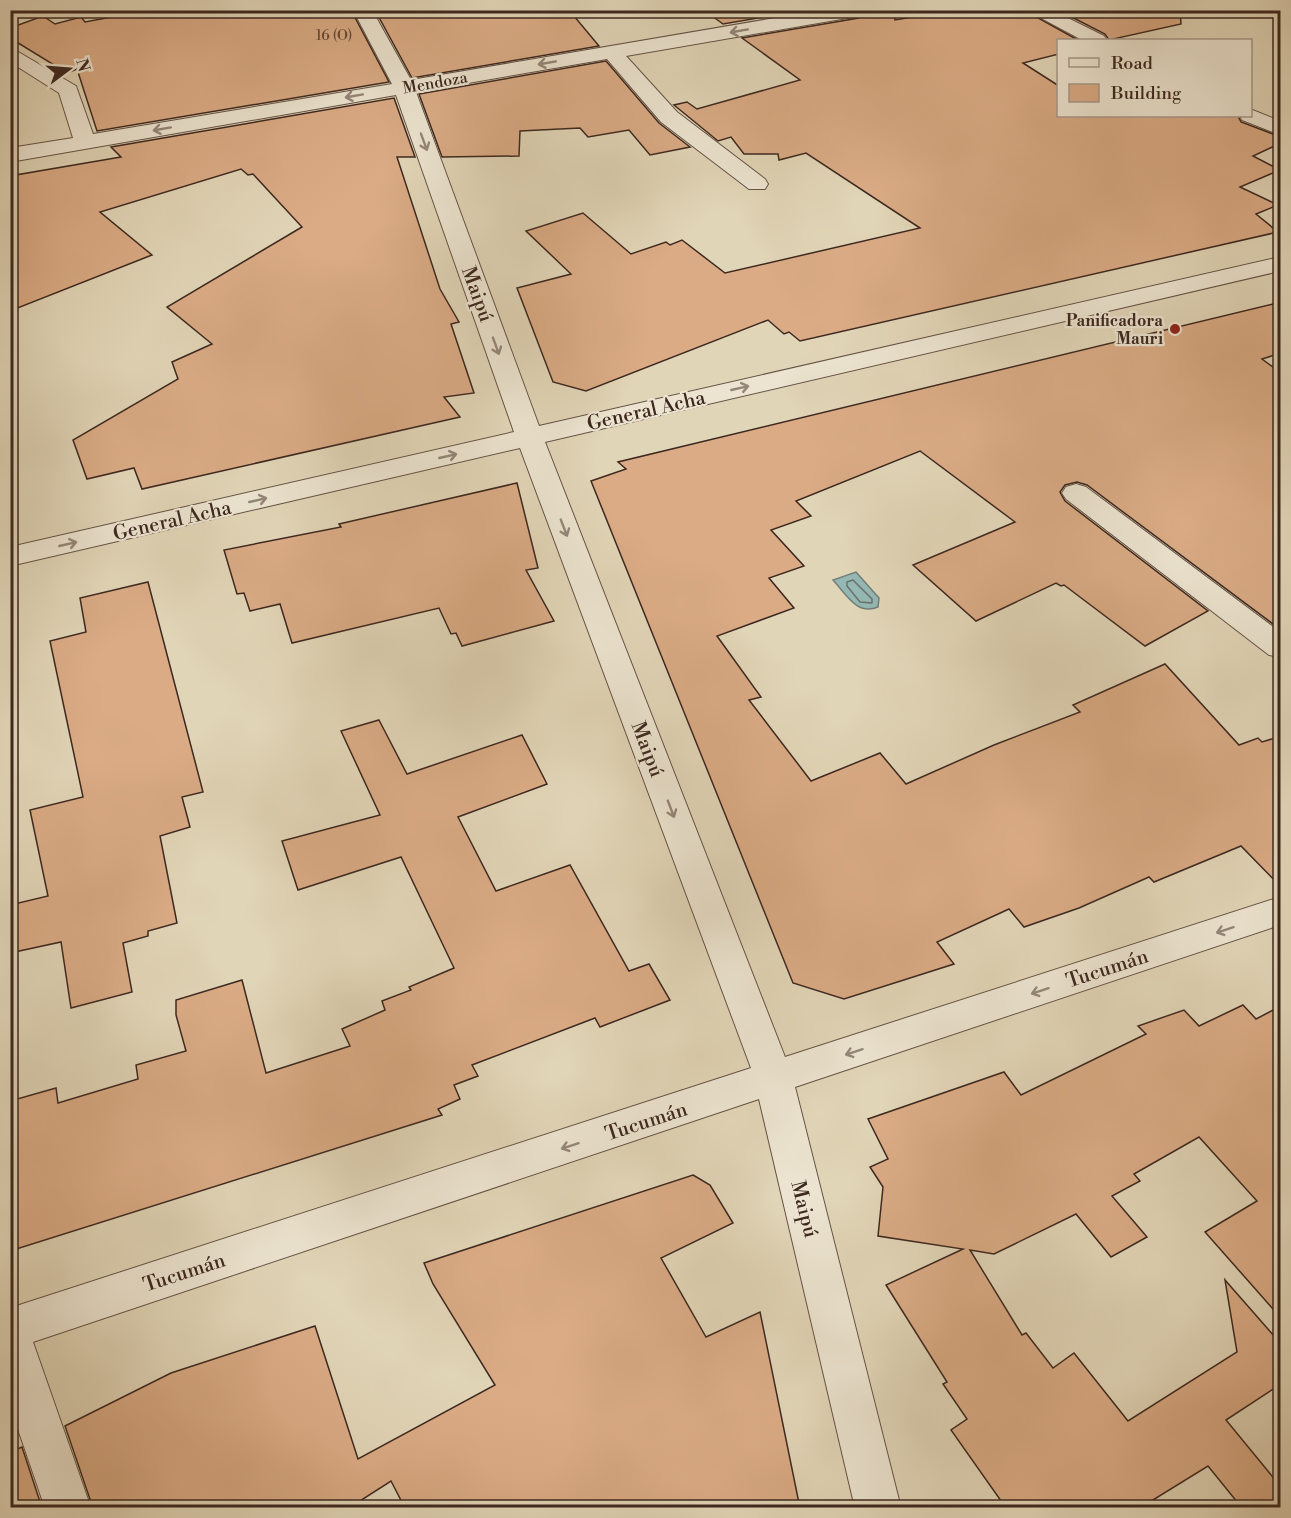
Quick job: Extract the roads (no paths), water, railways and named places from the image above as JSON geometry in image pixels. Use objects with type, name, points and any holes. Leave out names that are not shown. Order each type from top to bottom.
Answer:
[{"type":"street","name":"Maipú","points":[[362,10],[404,87],[529,437],[774,1078],[878,1508]]},
{"type":"street","name":"Mendoza","points":[[10,155],[859,10]]},
{"type":"street","points":[[1035,10],[1095,39]]},
{"type":"street","points":[[612,52],[669,117],[757,184]]},
{"type":"street","points":[[10,53],[69,90],[85,142]]},
{"type":"street","points":[[1252,115],[1281,129]]},
{"type":"street","name":"General Acha","points":[[10,557],[1281,264]]},
{"type":"street","points":[[1076,493],[1281,647]]},
{"type":"street","name":"Tucumán","points":[[10,1329],[1281,911]]},
{"type":"street","points":[[10,1339],[68,1508]]},
{"type":"water","points":[[856,572],[879,598],[878,607],[864,609],[858,606],[833,580]]},
{"type":"place","name":"Panificadora Mauri","points":[[1175,329]]}]
